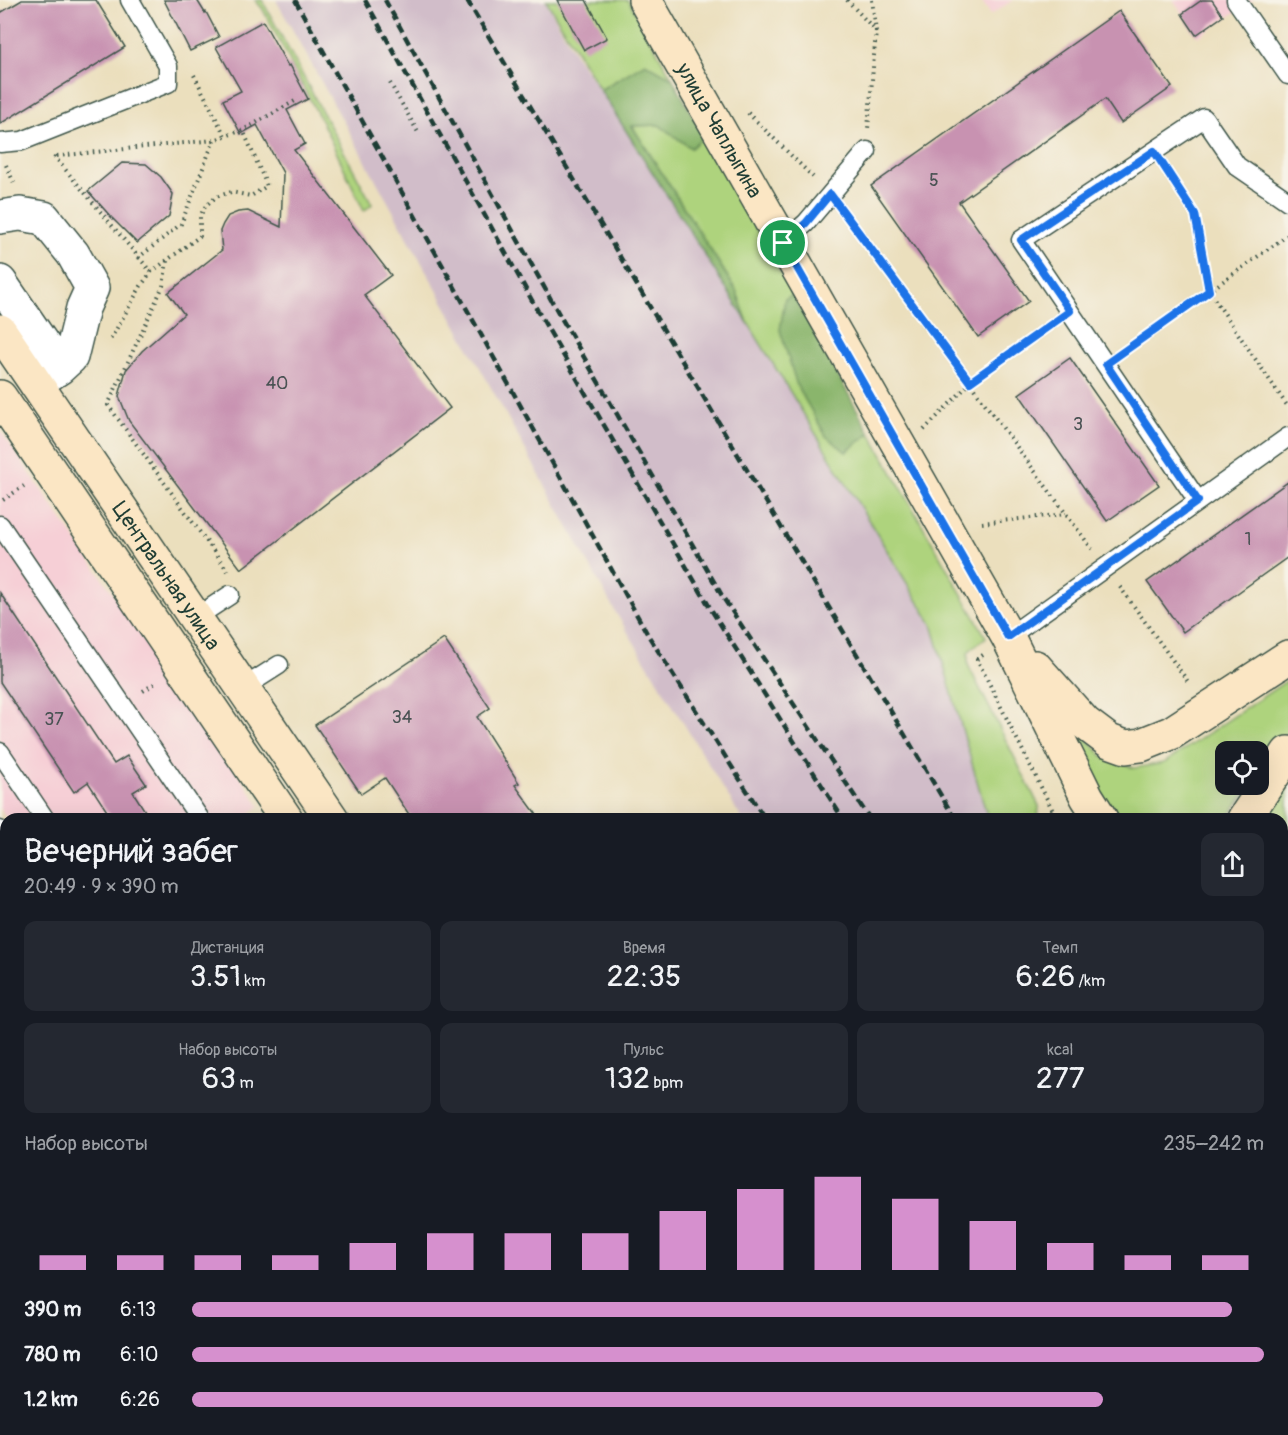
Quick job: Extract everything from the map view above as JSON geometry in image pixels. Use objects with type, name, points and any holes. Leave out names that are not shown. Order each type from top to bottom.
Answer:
[{"type":"street","name":"улица Чаплыгина","points":[[645,0],[1008,637],[1087,797],[1097,813]]},
{"type":"street","points":[[0,217],[20,214],[44,218],[73,254],[92,288],[83,308],[71,357],[47,376],[0,282]]},
{"type":"street","name":"Центральная улица","points":[[0,331],[47,376],[195,618],[328,813]]},
{"type":"street","name":"Центральная улица","points":[[0,397],[277,813]]},
{"type":"street","name":"улица Чаплыгина","points":[[1008,637],[1085,723],[1109,741],[1126,747],[1141,746],[1171,733],[1288,657]]},
{"type":"street","points":[[1248,813],[1288,753]]},
{"type":"lane","points":[[1,149],[168,82],[168,66],[129,0]]},
{"type":"lane","points":[[1236,0],[1288,75]]},
{"type":"lane","points":[[1198,501],[1021,240],[1204,118],[1237,166],[1288,201]]},
{"type":"lane","points":[[783,243],[806,223],[867,151]]},
{"type":"lane","points":[[1008,637],[1288,437]]},
{"type":"lane","points":[[0,525],[191,813]]},
{"type":"lane","points":[[195,618],[230,595]]},
{"type":"lane","points":[[243,688],[279,665]]},
{"type":"lane","points":[[0,752],[41,813]]},
{"type":"path","points":[[847,0],[876,32]]},
{"type":"path","points":[[867,151],[876,32],[872,0]]},
{"type":"path","points":[[192,72],[225,136]]},
{"type":"path","points":[[390,83],[419,134]]},
{"type":"path","points":[[45,154],[54,156],[214,140],[243,130],[296,101]]},
{"type":"path","points":[[747,112],[830,194],[1106,567],[1191,686]]},
{"type":"path","points":[[107,346],[141,286],[151,273],[200,236],[200,217],[204,208],[216,197],[231,192],[251,196],[267,186],[243,130]]},
{"type":"path","points":[[138,258],[181,224],[214,140]]},
{"type":"path","points":[[1,149],[15,187]]},
{"type":"path","points":[[1154,151],[1195,214],[1209,291],[1288,407]]},
{"type":"path","points":[[54,156],[151,273]]},
{"type":"path","points":[[1106,364],[1288,235]]},
{"type":"path","points":[[167,261],[163,286],[108,405],[231,574]]},
{"type":"path","points":[[924,430],[970,382],[1070,311]]},
{"type":"path","points":[[0,502],[25,485]]},
{"type":"path","points":[[982,523],[1067,514]]},
{"type":"shaded area","points":[[276,0],[545,0],[578,59],[748,323],[932,624],[986,813],[738,813],[616,613]]},
{"type":"shaded area","points":[[981,0],[1013,0],[991,15]]},
{"type":"shaded area","points":[[1173,0],[1254,0],[1198,37]]},
{"type":"shaded area","points":[[0,430],[260,806],[250,813],[3,813],[0,808]]},
{"type":"green space","points":[[255,0],[262,0],[372,204],[364,211],[325,128],[262,8]]},
{"type":"green space","points":[[546,0],[628,0],[672,78],[623,76],[600,90]]},
{"type":"green space","points":[[645,63],[672,78],[704,136],[691,148],[659,125],[632,126],[736,290],[748,323],[600,90]]},
{"type":"green space","points":[[659,125],[691,148],[704,136],[793,295],[785,299],[846,452],[870,433],[986,637],[968,652],[968,665],[1039,806],[1038,813],[986,813],[932,624],[748,323],[736,290],[632,126]]},
{"type":"green space","points":[[793,295],[870,433],[846,452],[826,436],[797,386],[780,330],[785,299]]},
{"type":"green space","points":[[1288,680],[1288,731],[1269,759],[1269,741],[1215,741],[1215,795],[1244,795],[1231,813],[1112,813],[1101,798],[1056,700],[1073,724],[1104,757],[1134,768],[1164,763]]},
{"type":"green space","points":[[1288,775],[1288,813],[1260,813]]},
{"type":"building","points":[[22,0],[96,0],[125,47],[0,124],[0,13]]},
{"type":"building","points":[[164,0],[197,0],[219,37],[190,51]]},
{"type":"building","points":[[557,0],[586,0],[607,38],[584,50]]},
{"type":"building","points":[[1202,0],[1212,0],[1223,16],[1196,35],[1182,14]]},
{"type":"building","points":[[1119,11],[1172,87],[1121,123],[1105,99],[959,202],[1029,301],[978,337],[871,186]]},
{"type":"building","points":[[263,21],[308,99],[287,110],[305,144],[294,150],[391,275],[364,295],[450,408],[241,569],[129,421],[119,396],[126,370],[142,351],[184,314],[168,293],[222,250],[220,231],[228,216],[248,211],[281,227],[283,173],[257,125],[241,134],[223,100],[241,91],[216,47]]},
{"type":"building","points":[[122,163],[146,164],[161,177],[173,194],[169,216],[137,243],[88,191]]},
{"type":"building","points":[[1070,358],[1159,485],[1107,521],[1019,394]]},
{"type":"building","points":[[1288,482],[1288,557],[1183,632],[1147,582]]},
{"type":"building","points":[[0,593],[114,764],[127,756],[146,784],[133,792],[146,813],[108,813],[88,782],[74,792],[0,682]]},
{"type":"building","points":[[444,639],[490,708],[477,717],[519,783],[515,785],[536,813],[408,813],[385,778],[361,794],[315,725]]},
{"type":"railway","points":[[295,0],[648,635],[761,813]]},
{"type":"railway","points":[[365,0],[544,322],[712,611],[839,813]]},
{"type":"railway","points":[[385,0],[559,314],[724,599],[866,813]]},
{"type":"railway","points":[[467,0],[951,813]]},
{"type":"route","points":[[1154,151],[1195,214],[1209,291],[1106,364],[1198,501],[1008,637],[783,243],[806,223],[830,194],[970,382],[1070,311],[1021,240],[1154,151]]}]
